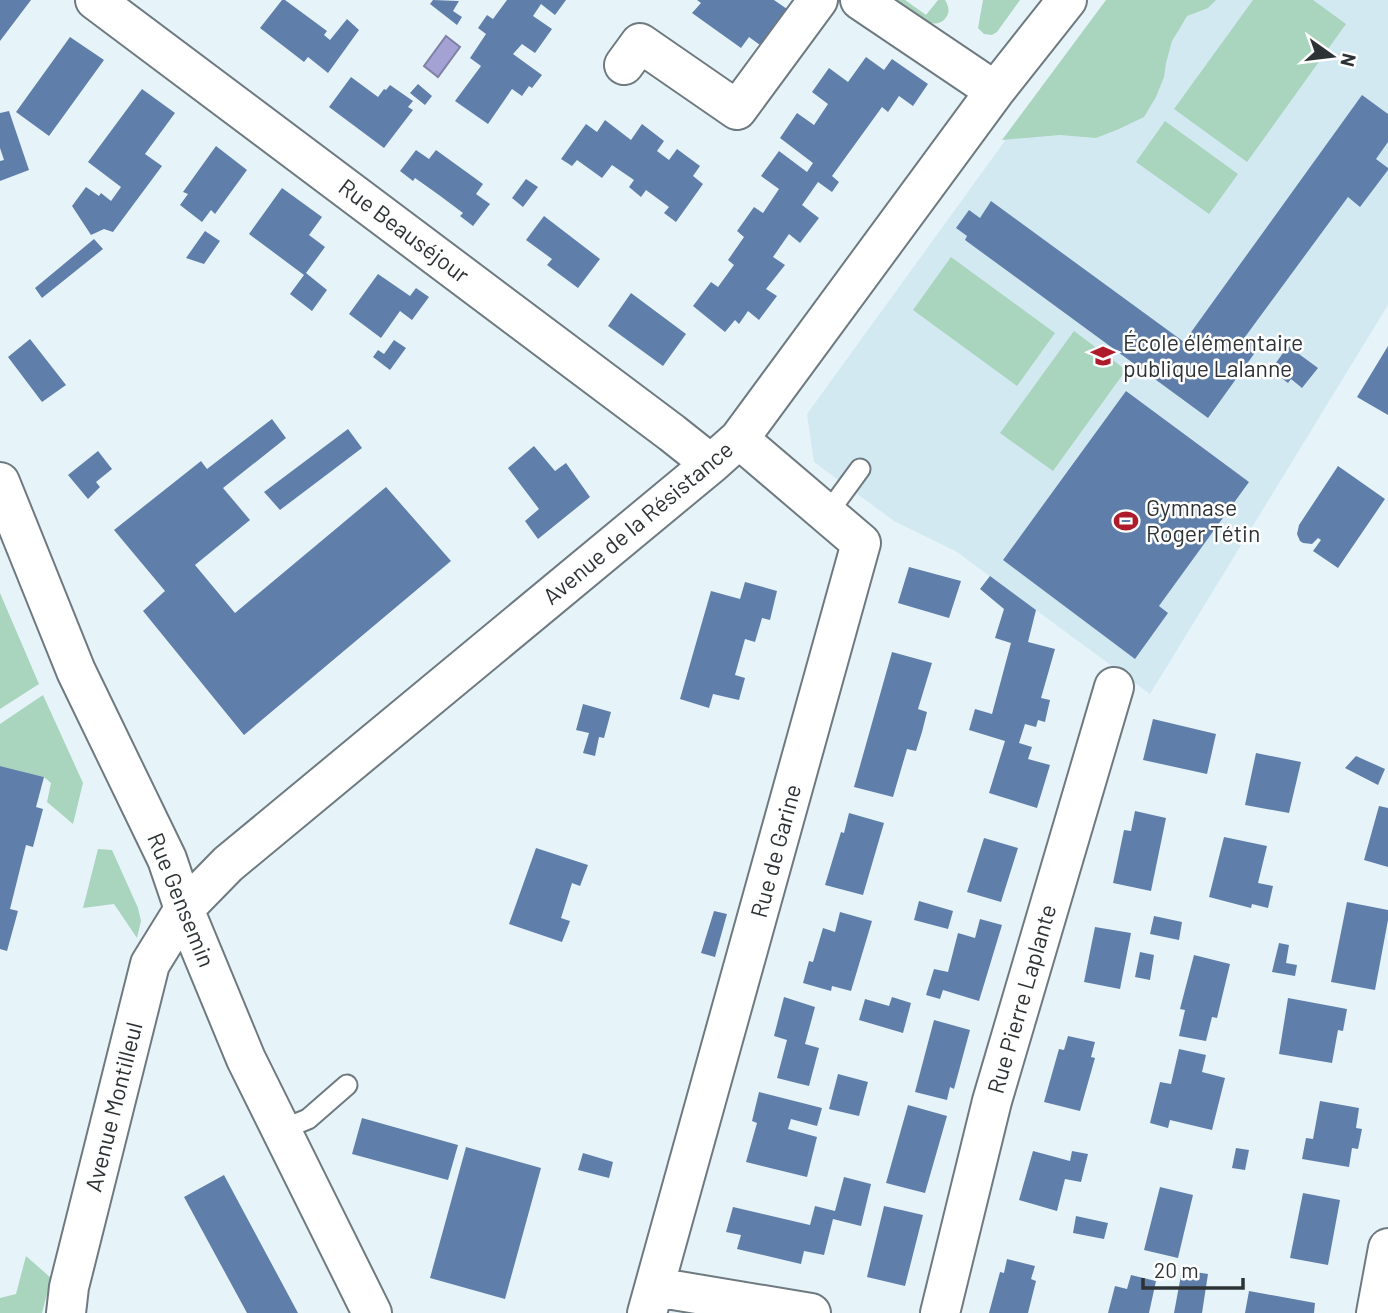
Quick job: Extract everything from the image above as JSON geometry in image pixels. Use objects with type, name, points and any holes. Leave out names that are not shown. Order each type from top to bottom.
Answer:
[{"type":"street","name":"Rue Beauséjour","points":[[95,0],[661,424],[725,451]]},
{"type":"street","points":[[624,65],[640,43],[737,110],[818,0]]},
{"type":"street","points":[[860,0],[995,91]]},
{"type":"street","name":"Avenue de la Résistance","points":[[184,909],[228,863],[725,451],[995,91],[1067,0]]},
{"type":"street","name":"Rue de Garine","points":[[651,1300],[861,542],[827,514],[725,451]]},
{"type":"street","name":"Rue Gensemin","points":[[0,482],[76,671],[167,859],[184,909],[246,1059],[372,1313]]},
{"type":"street","name":"Rue Pierre Laplante","points":[[940,1313],[992,1101],[1114,687]]},
{"type":"street","name":"Avenue Montilleul","points":[[66,1313],[69,1287],[150,964],[184,909]]},
{"type":"street","points":[[1376,1313],[1388,1248]]},
{"type":"street","points":[[651,1300],[811,1313]]},
{"type":"lane","points":[[827,514],[860,469]]},
{"type":"lane","points":[[281,1130],[308,1119],[347,1085]]},
{"type":"shaded area","name":"École élémentaire publique Lalanne","points":[[1107,0],[1388,0],[1388,305],[1150,694],[957,552],[894,521],[814,462],[807,414]]},
{"type":"shaded area","points":[[446,36],[460,47],[438,77],[424,66]]},
{"type":"green space","points":[[893,0],[905,0],[926,15],[938,0],[945,0],[948,14],[942,22],[928,22]]},
{"type":"green space","points":[[983,0],[1020,0],[992,35],[984,34],[978,28]]},
{"type":"green space","points":[[1106,0],[1216,0],[1208,8],[1187,16],[1172,41],[1164,77],[1144,117],[1096,138],[1060,135],[1002,140]]},
{"type":"green space","points":[[1253,0],[1313,0],[1346,24],[1247,162],[1174,109]]},
{"type":"green space","points":[[1165,121],[1238,174],[1209,214],[1136,162]]},
{"type":"green space","points":[[951,257],[1055,333],[1017,386],[913,310]]},
{"type":"green space","points":[[1074,331],[1126,370],[1053,471],[1000,433]]},
{"type":"green space","points":[[0,593],[39,684],[0,709]]},
{"type":"green space","points":[[43,695],[83,783],[73,824],[47,802],[51,783],[44,777],[0,766],[0,724]]},
{"type":"green space","points":[[98,849],[112,850],[138,908],[141,921],[137,938],[114,904],[83,908]]},
{"type":"green space","points":[[26,1256],[51,1278],[42,1313],[0,1313],[0,1298],[16,1294]]},
{"type":"building","points":[[0,0],[31,0],[0,41]]},
{"type":"building","points":[[282,0],[327,31],[324,35],[330,40],[347,19],[359,30],[328,73],[308,57],[304,62],[260,28]]},
{"type":"building","points":[[433,0],[459,1],[453,11],[462,17],[457,25],[430,4]]},
{"type":"building","points":[[507,0],[566,0],[555,15],[541,4],[533,16],[552,29],[535,53],[522,44],[513,54],[542,75],[522,96],[512,89],[488,124],[455,101],[481,66],[470,58],[486,34],[478,28],[487,15],[493,19]]},
{"type":"building","points":[[697,0],[774,0],[787,9],[760,45],[749,37],[741,48],[692,13],[701,3]]},
{"type":"building","points":[[70,37],[104,60],[49,136],[16,112]]},
{"type":"building","points":[[866,57],[884,70],[892,59],[928,84],[913,106],[899,96],[888,112],[882,107],[832,176],[839,182],[832,192],[818,182],[802,205],[819,218],[800,243],[789,234],[773,257],[785,265],[766,289],[777,296],[759,320],[748,311],[739,324],[735,320],[725,332],[693,306],[711,282],[718,287],[734,265],[728,260],[744,237],[737,231],[754,207],[763,213],[779,189],[761,176],[779,151],[807,172],[813,163],[780,138],[797,113],[814,125],[828,104],[812,92],[829,68],[848,82]]},
{"type":"building","points":[[351,77],[378,97],[390,85],[413,101],[408,107],[413,110],[384,148],[329,107]]},
{"type":"building","points":[[418,84],[432,96],[425,105],[410,93]]},
{"type":"building","points":[[142,89],[175,113],[145,154],[162,166],[113,232],[104,229],[91,235],[72,206],[86,187],[111,201],[121,187],[88,162]]},
{"type":"building","points":[[1362,95],[1388,114],[1388,142],[1376,159],[1388,170],[1360,207],[1348,197],[1245,337],[1259,347],[1208,418],[965,240],[967,236],[956,228],[969,210],[980,218],[991,201],[1184,342]]},
{"type":"building","points":[[9,111],[29,170],[0,181],[0,161],[4,160],[0,148],[0,113]]},
{"type":"building","points":[[605,120],[631,140],[642,124],[664,141],[657,151],[669,160],[677,149],[700,166],[693,176],[703,184],[676,222],[664,213],[669,207],[646,190],[641,197],[629,187],[634,180],[612,165],[602,178],[577,160],[572,166],[561,159],[586,124],[597,132]]},
{"type":"building","points":[[216,146],[247,170],[215,214],[211,210],[202,222],[180,205],[188,194],[183,192]]},
{"type":"building","points":[[416,150],[429,159],[436,150],[483,184],[476,194],[490,204],[473,226],[460,216],[463,213],[415,178],[413,181],[400,171]]},
{"type":"building","points":[[526,179],[538,187],[523,207],[512,198]]},
{"type":"building","points":[[282,188],[322,217],[309,235],[325,247],[306,273],[327,290],[312,311],[290,294],[304,275],[249,234]]},
{"type":"building","points":[[544,216],[600,259],[578,288],[547,265],[552,259],[526,240]]},
{"type":"building","points":[[205,231],[220,241],[204,264],[186,258]]},
{"type":"building","points":[[94,239],[103,249],[42,298],[35,288]]},
{"type":"building","points":[[378,274],[410,296],[416,288],[429,297],[412,320],[400,311],[381,338],[349,314]]},
{"type":"building","points":[[631,293],[686,334],[663,366],[608,326]]},
{"type":"building","points":[[30,339],[66,385],[42,402],[8,357]]},
{"type":"building","points":[[394,340],[406,348],[390,370],[373,357],[378,350],[384,354]]},
{"type":"building","points":[[1288,346],[1318,368],[1302,388],[1291,379],[1288,383],[1275,373],[1277,369],[1273,367]]},
{"type":"building","points":[[1388,346],[1388,415],[1357,397]]},
{"type":"building","name":"Gymnase Roger Tétin","points":[[1126,391],[1249,482],[1159,606],[1168,613],[1135,659],[1003,560]]},
{"type":"building","points":[[272,419],[286,438],[223,488],[250,520],[195,565],[235,613],[386,487],[451,561],[244,735],[143,611],[165,591],[114,530],[201,461],[207,469]]},
{"type":"building","points":[[348,429],[362,448],[280,510],[264,492]]},
{"type":"building","points":[[534,446],[555,471],[566,463],[590,497],[538,539],[525,521],[539,509],[508,468]]},
{"type":"building","points":[[98,451],[112,469],[96,482],[100,487],[88,499],[68,475]]},
{"type":"building","points":[[1338,466],[1385,499],[1338,568],[1313,551],[1321,540],[1318,538],[1312,544],[1303,543],[1297,534],[1299,525]]},
{"type":"building","points":[[909,567],[961,581],[949,618],[898,603]]},
{"type":"building","points":[[990,576],[1036,610],[1028,642],[1055,649],[1041,698],[1050,700],[1045,722],[1038,720],[1036,727],[1025,724],[1019,743],[1032,747],[1028,759],[1050,765],[1037,808],[989,793],[1005,741],[969,730],[975,709],[992,714],[1011,643],[995,638],[1004,609],[980,589]]},
{"type":"building","points":[[745,582],[777,591],[770,620],[762,618],[755,642],[745,639],[735,675],[745,678],[739,700],[713,694],[709,708],[680,699],[711,591],[740,599]]},
{"type":"building","points":[[892,652],[932,663],[918,709],[927,712],[922,732],[916,751],[907,749],[893,797],[854,787]]},
{"type":"building","points":[[583,704],[611,712],[604,738],[599,737],[595,756],[583,753],[589,733],[576,730]]},
{"type":"building","points":[[1153,719],[1216,734],[1207,774],[1143,760]]},
{"type":"building","points":[[1256,753],[1301,762],[1289,813],[1245,805]]},
{"type":"building","points":[[1356,756],[1385,769],[1378,785],[1345,768]]},
{"type":"building","points":[[0,766],[44,777],[36,807],[43,809],[33,847],[26,845],[10,909],[18,911],[7,951],[0,949]]},
{"type":"building","points":[[1379,806],[1388,808],[1388,867],[1364,860]]},
{"type":"building","points":[[1135,811],[1166,818],[1151,891],[1113,883],[1124,830],[1131,831]]},
{"type":"building","points":[[849,813],[884,823],[863,895],[825,885]]},
{"type":"building","points":[[1224,837],[1267,846],[1258,883],[1273,886],[1268,908],[1252,904],[1251,908],[1209,897]]},
{"type":"building","points":[[984,838],[1018,848],[1001,902],[967,892]]},
{"type":"building","points":[[536,848],[588,865],[580,886],[572,883],[561,918],[570,921],[562,942],[509,924]]},
{"type":"building","points":[[919,901],[953,911],[948,929],[914,920]]},
{"type":"building","points":[[1347,902],[1388,910],[1375,990],[1331,982]]},
{"type":"building","points":[[714,911],[727,914],[715,957],[701,953]]},
{"type":"building","points":[[840,912],[872,921],[851,991],[832,986],[831,991],[803,983],[809,961],[813,962],[823,928],[835,932]]},
{"type":"building","points":[[1154,916],[1182,922],[1179,940],[1150,934]]},
{"type":"building","points":[[980,919],[1002,925],[979,1001],[943,990],[940,999],[926,995],[934,969],[948,972],[958,933],[975,938]]},
{"type":"building","points":[[1095,927],[1131,933],[1120,989],[1084,982]]},
{"type":"building","points":[[1279,943],[1289,945],[1286,963],[1297,965],[1295,976],[1272,972]]},
{"type":"building","points":[[1140,952],[1154,955],[1150,980],[1135,977]]},
{"type":"building","points":[[1194,955],[1230,964],[1217,1018],[1212,1017],[1206,1041],[1179,1036],[1185,1010],[1180,1009]]},
{"type":"building","points":[[784,997],[815,1007],[805,1044],[819,1048],[809,1086],[777,1078],[787,1040],[774,1036]]},
{"type":"building","points":[[892,997],[911,1003],[903,1033],[859,1020],[865,999],[889,1006]]},
{"type":"building","points":[[1288,998],[1347,1009],[1343,1031],[1338,1030],[1332,1063],[1279,1054]]},
{"type":"building","points":[[934,1020],[970,1030],[954,1089],[950,1087],[947,1100],[915,1092]]},
{"type":"building","points":[[1068,1036],[1095,1042],[1091,1057],[1095,1058],[1080,1111],[1044,1102],[1059,1049],[1064,1050]]},
{"type":"building","points":[[1179,1049],[1206,1055],[1202,1072],[1225,1078],[1212,1130],[1170,1120],[1168,1128],[1150,1123],[1160,1082],[1171,1084]]},
{"type":"building","points":[[838,1074],[868,1082],[859,1116],[829,1109]]},
{"type":"building","points":[[759,1092],[822,1108],[817,1126],[791,1119],[788,1129],[817,1137],[807,1177],[746,1162],[757,1123],[752,1121]]},
{"type":"building","points":[[1320,1101],[1359,1108],[1356,1128],[1362,1129],[1358,1149],[1352,1148],[1349,1167],[1302,1159],[1306,1138],[1313,1139]]},
{"type":"building","points":[[908,1105],[947,1116],[925,1193],[886,1183]]},
{"type":"building","points":[[362,1118],[458,1145],[448,1180],[352,1154]]},
{"type":"building","points":[[466,1147],[541,1168],[505,1299],[430,1278]]},
{"type":"building","points":[[1236,1148],[1249,1150],[1245,1170],[1232,1168]]},
{"type":"building","points":[[1033,1151],[1070,1161],[1072,1151],[1088,1154],[1081,1182],[1065,1179],[1057,1211],[1019,1200]]},
{"type":"building","points":[[583,1153],[613,1162],[609,1178],[578,1170]]},
{"type":"building","points":[[224,1175],[298,1313],[247,1313],[184,1197]]},
{"type":"building","points":[[844,1177],[871,1184],[861,1226],[833,1219],[824,1255],[804,1251],[801,1264],[737,1249],[741,1235],[726,1232],[733,1207],[810,1225],[815,1206],[835,1211]]},
{"type":"building","points":[[1160,1187],[1193,1195],[1178,1258],[1144,1250]]},
{"type":"building","points":[[1303,1193],[1340,1200],[1328,1265],[1290,1258]]},
{"type":"building","points":[[884,1206],[923,1215],[905,1286],[867,1277]]},
{"type":"building","points":[[1076,1216],[1108,1223],[1104,1239],[1073,1233]]},
{"type":"building","points":[[1007,1259],[1035,1266],[1031,1279],[1036,1281],[1028,1313],[989,1313],[1000,1272],[1004,1273]]},
{"type":"building","points":[[1182,1270],[1208,1274],[1202,1313],[1174,1313]]},
{"type":"building","points":[[1131,1275],[1156,1281],[1149,1313],[1108,1313],[1115,1286],[1127,1289]]},
{"type":"building","points":[[1249,1291],[1315,1303],[1314,1313],[1245,1313]]},
{"type":"place","name":"École élémentaire publique Lalanne","points":[[1103,356]]},
{"type":"place","name":"Gymnase Roger Tétin","points":[[1126,521]]}]
